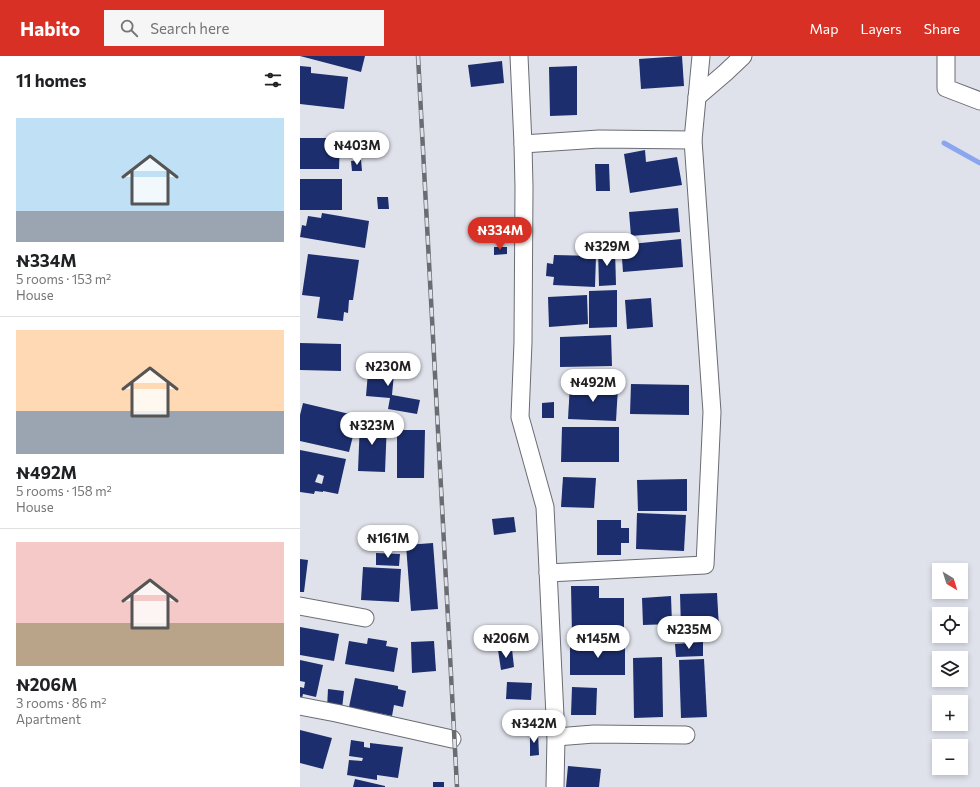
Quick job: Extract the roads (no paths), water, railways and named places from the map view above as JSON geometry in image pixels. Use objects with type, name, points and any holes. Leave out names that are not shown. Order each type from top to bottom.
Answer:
[{"type":"street","points":[[519,56],[524,195],[523,342],[520,417],[545,507],[556,738],[555,787]]},
{"type":"street","points":[[548,573],[706,565],[712,412],[693,140],[702,56]]},
{"type":"street","points":[[697,97],[743,56]]},
{"type":"street","points":[[946,56],[946,88],[980,101]]},
{"type":"street","points":[[523,144],[599,139],[693,140]]},
{"type":"street","points":[[300,606],[365,618]]},
{"type":"street","points":[[300,706],[452,739]]},
{"type":"street","points":[[556,738],[594,734],[686,736]]},
{"type":"waterway","points":[[944,143],[980,163]]},
{"type":"railway","points":[[418,56],[457,787]]}]
